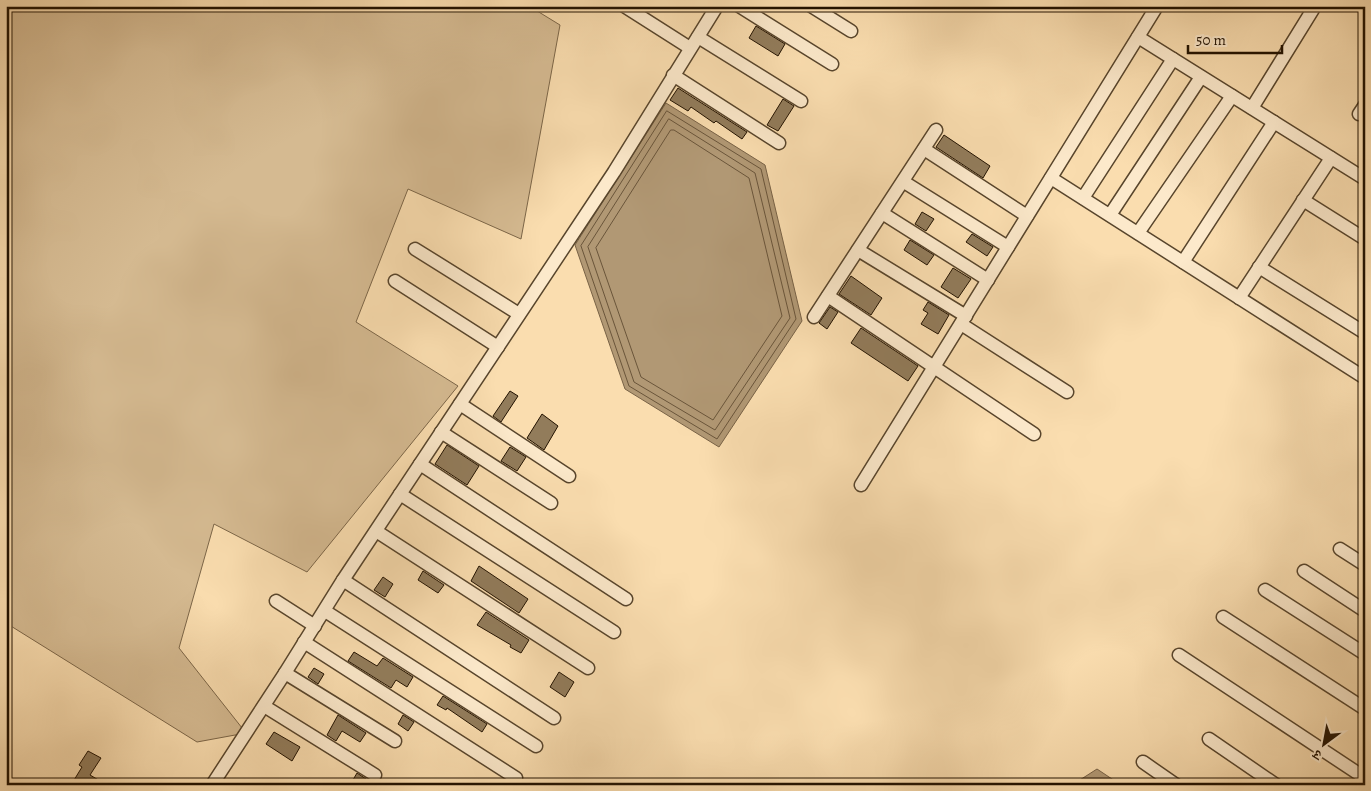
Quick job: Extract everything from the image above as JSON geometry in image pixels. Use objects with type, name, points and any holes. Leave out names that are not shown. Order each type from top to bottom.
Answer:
[{"type":"street","points":[[624,6],[690,48]]},
{"type":"street","points":[[212,785],[325,611],[343,580],[614,172],[717,6]]},
{"type":"street","points":[[739,6],[832,64]]},
{"type":"street","points":[[811,6],[851,31]]},
{"type":"street","points":[[861,485],[1158,6]]},
{"type":"street","points":[[1252,108],[1315,6]]},
{"type":"street","points":[[698,37],[801,101]]},
{"type":"street","points":[[1138,37],[1365,180]]},
{"type":"street","points":[[1083,198],[1173,58]]},
{"type":"street","points":[[673,75],[779,143]]},
{"type":"street","points":[[1110,216],[1201,77]]},
{"type":"street","points":[[1138,233],[1232,96]]},
{"type":"street","points":[[1183,262],[1274,122]]},
{"type":"street","points":[[814,317],[904,182],[936,130]]},
{"type":"street","points":[[924,150],[1028,216]]},
{"type":"street","points":[[1239,298],[1331,158]]},
{"type":"street","points":[[1051,178],[1365,378]]},
{"type":"street","points":[[904,182],[1008,247]]},
{"type":"street","points":[[1303,200],[1365,239]]},
{"type":"street","points":[[882,213],[988,280]]},
{"type":"street","points":[[415,249],[518,314]]},
{"type":"street","points":[[858,250],[1067,392]]},
{"type":"street","points":[[1259,267],[1365,333]]},
{"type":"street","points":[[395,281],[498,347]]},
{"type":"street","points":[[828,296],[1034,434]]},
{"type":"street","points":[[460,404],[569,476]]},
{"type":"street","points":[[441,432],[551,503]]},
{"type":"street","points":[[420,464],[626,599]]},
{"type":"street","points":[[400,494],[614,632]]},
{"type":"street","points":[[376,531],[588,668]]},
{"type":"street","points":[[1340,549],[1365,565]]},
{"type":"street","points":[[1304,571],[1365,611]]},
{"type":"street","points":[[343,580],[554,718]]},
{"type":"street","points":[[1265,590],[1365,654]]},
{"type":"street","points":[[276,601],[314,626]]},
{"type":"street","points":[[325,611],[536,746]]},
{"type":"street","points":[[1223,617],[1365,709]]},
{"type":"street","points":[[304,642],[516,778]]},
{"type":"street","points":[[1179,655],[1365,778]]},
{"type":"street","points":[[285,673],[395,741]]},
{"type":"street","points":[[264,706],[375,775]]},
{"type":"street","points":[[1209,739],[1276,785]]},
{"type":"street","points":[[1143,762],[1176,785]]},
{"type":"shaded area","points":[[6,6],[529,6],[560,25],[521,239],[408,189],[356,322],[458,386],[307,572],[214,524],[179,648],[246,733],[197,742],[6,623]]},
{"type":"water","points":[[666,103],[765,165],[802,321],[719,447],[625,389],[575,245]]},
{"type":"water","points":[[1097,769],[1121,785],[1072,785]]},
{"type":"building","points":[[756,26],[785,44],[778,56],[749,38]]},
{"type":"building","points":[[678,88],[747,132],[742,139],[691,107],[688,111],[670,100]]},
{"type":"building","points":[[783,99],[794,106],[778,131],[767,125]]},
{"type":"building","points":[[944,135],[990,166],[983,178],[936,147]]},
{"type":"building","points":[[922,212],[934,219],[926,231],[915,224]]},
{"type":"building","points":[[972,234],[993,247],[987,256],[966,242]]},
{"type":"building","points":[[910,240],[934,255],[927,265],[904,250]]},
{"type":"building","points":[[953,268],[971,279],[958,298],[941,287]]},
{"type":"building","points":[[851,276],[882,298],[871,315],[839,294]]},
{"type":"building","points":[[928,302],[949,315],[938,334],[921,324],[928,313],[923,310]]},
{"type":"building","points":[[830,307],[838,312],[827,329],[819,323]]},
{"type":"building","points":[[861,328],[918,366],[908,381],[851,343]]},
{"type":"building","points":[[510,391],[518,396],[501,422],[493,416]]},
{"type":"building","points":[[542,414],[558,426],[544,450],[527,438]]},
{"type":"building","points":[[447,445],[479,466],[467,485],[435,464]]},
{"type":"building","points":[[510,447],[526,457],[517,471],[501,461]]},
{"type":"building","points":[[479,566],[528,599],[519,613],[471,581]]},
{"type":"building","points":[[423,571],[444,585],[438,593],[418,580]]},
{"type":"building","points":[[383,577],[393,584],[385,597],[374,590]]},
{"type":"building","points":[[486,612],[529,640],[521,653],[477,625]]},
{"type":"building","points":[[354,652],[377,666],[383,658],[413,677],[407,687],[396,680],[391,688],[348,661]]},
{"type":"building","points":[[314,668],[324,674],[318,684],[308,677]]},
{"type":"building","points":[[559,672],[574,682],[565,697],[550,687]]},
{"type":"building","points":[[443,696],[487,724],[482,732],[447,708],[446,710],[437,705]]},
{"type":"building","points":[[338,715],[366,733],[360,742],[342,731],[336,741],[327,735]]},
{"type":"building","points":[[403,715],[414,722],[408,731],[398,724]]},
{"type":"building","points":[[274,732],[300,747],[292,761],[266,744]]},
{"type":"building","points":[[88,751],[101,758],[90,775],[107,785],[71,785],[82,767],[79,765]]},
{"type":"building","points":[[357,773],[369,781],[367,785],[350,785]]}]
